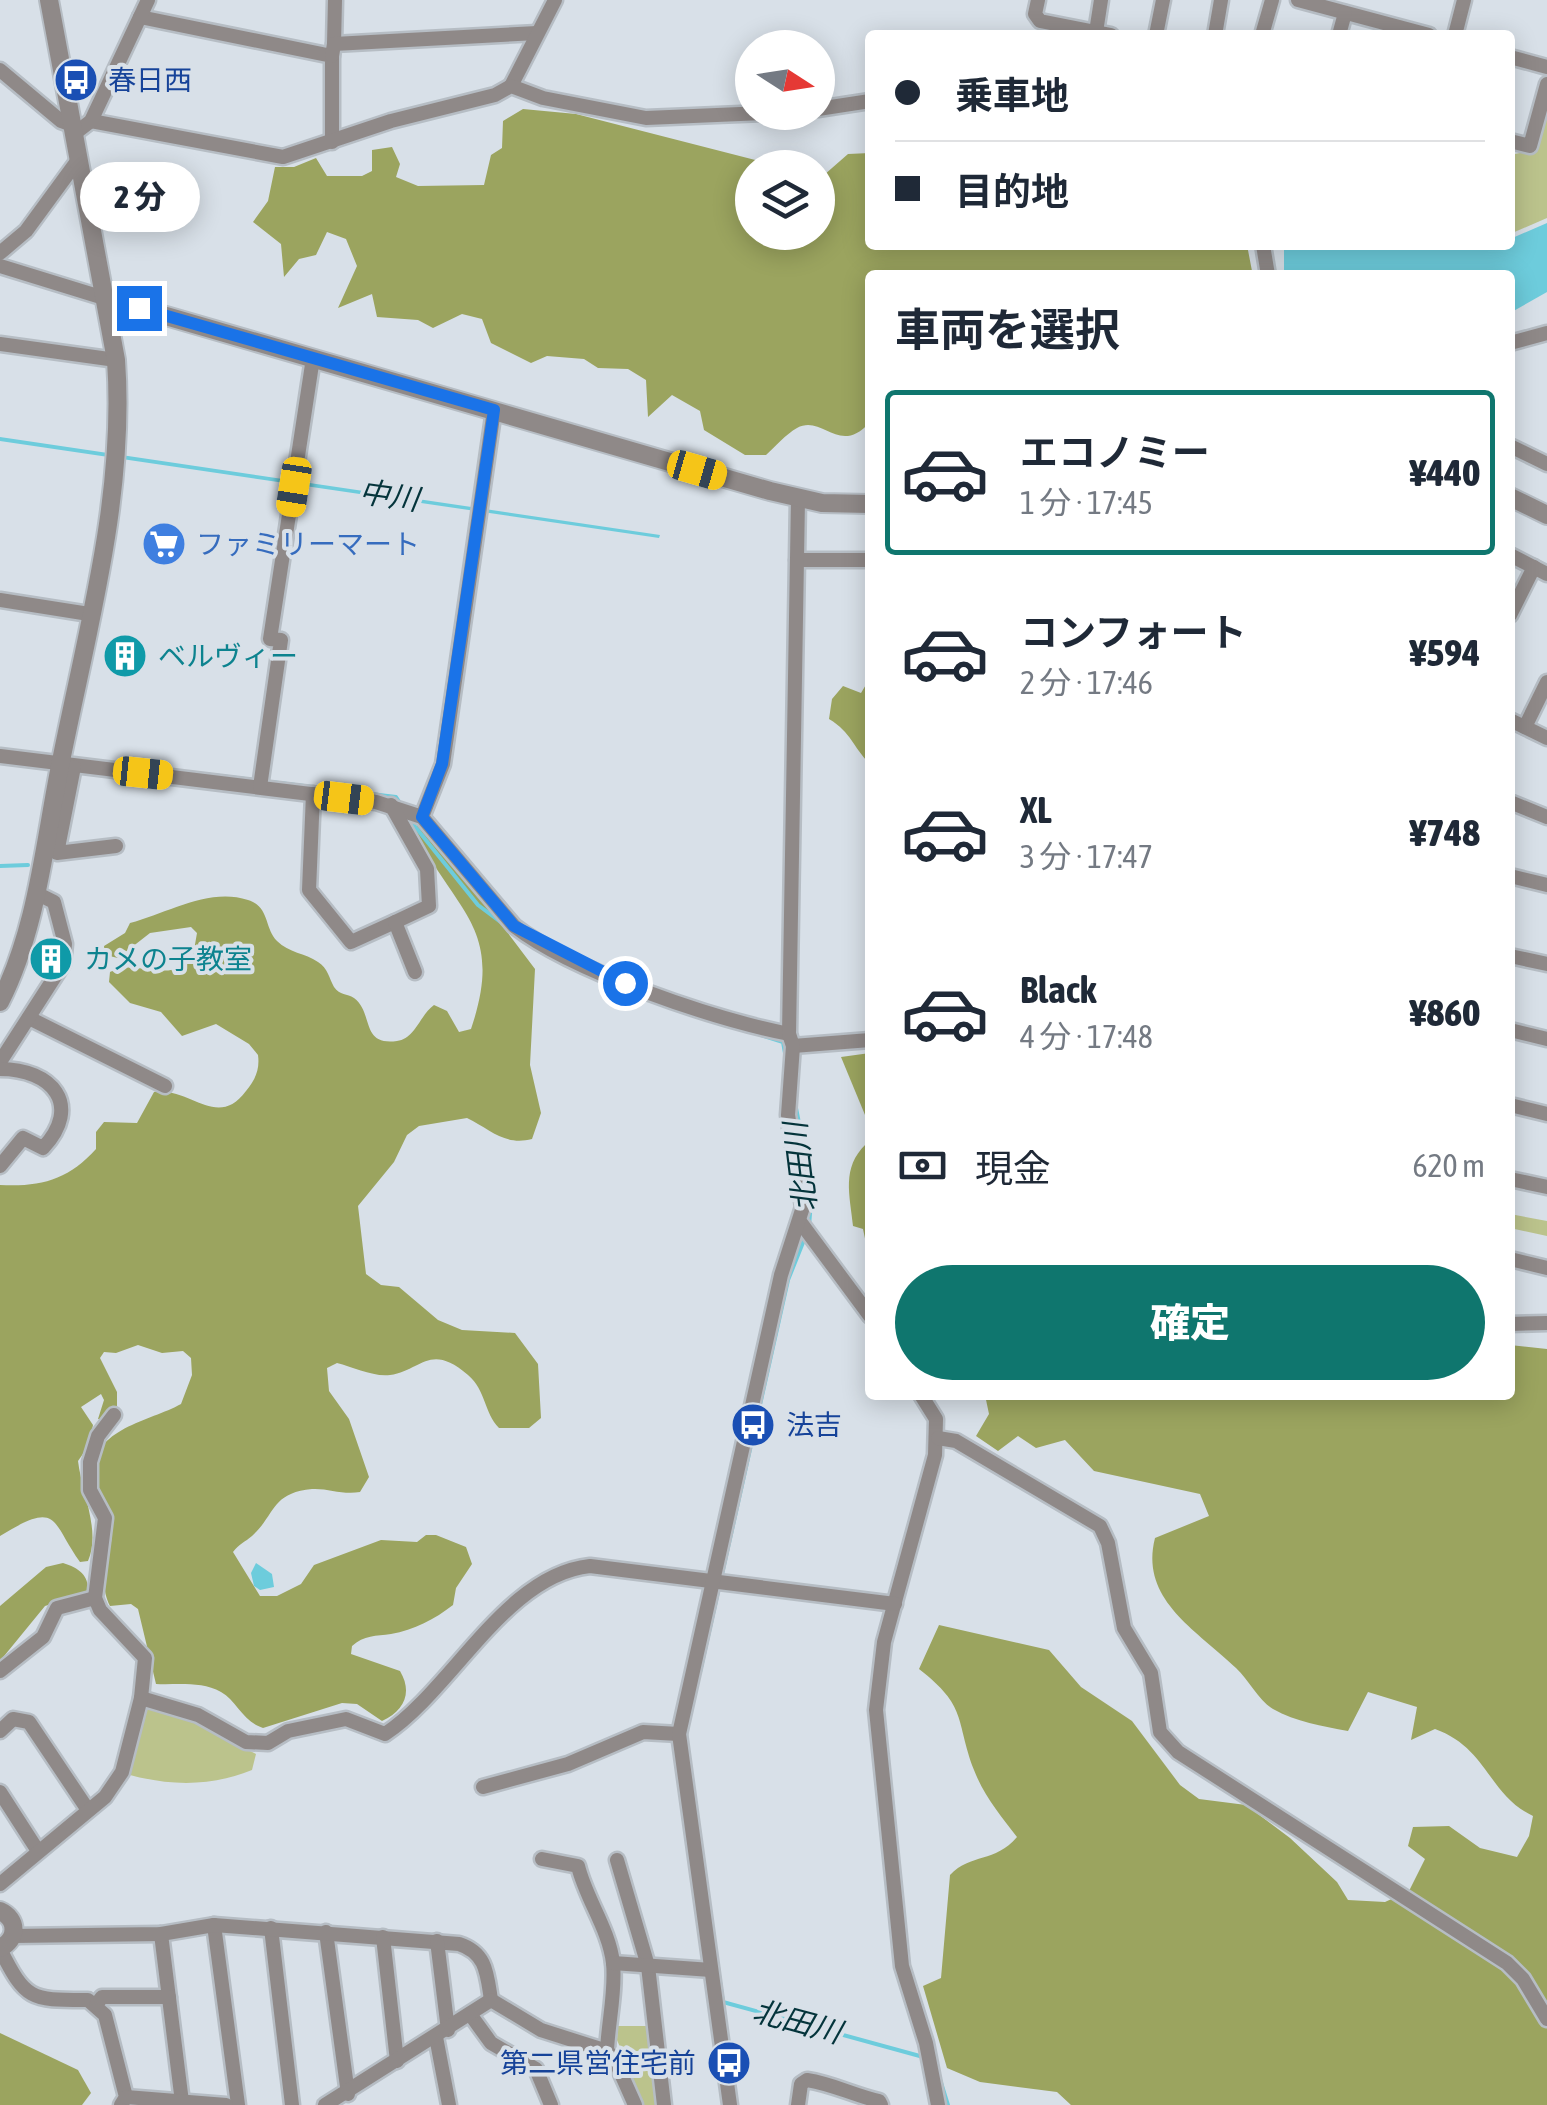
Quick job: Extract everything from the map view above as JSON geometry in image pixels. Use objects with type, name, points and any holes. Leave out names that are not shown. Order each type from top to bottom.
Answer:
[{"type":"street","points":[[0,1002],[18,961],[64,762],[116,450],[116,360],[78,160],[79,127],[49,0]]},
{"type":"street","points":[[79,127],[148,0]]},
{"type":"street","points":[[332,142],[335,0]]},
{"type":"street","points":[[0,70],[61,121],[79,127],[272,156],[294,155],[391,121],[495,95],[511,86],[555,0]]},
{"type":"street","points":[[1038,0],[1035,14],[1040,21],[1084,30]]},
{"type":"street","points":[[1101,0],[1103,30]]},
{"type":"street","points":[[1157,30],[1163,0]]},
{"type":"street","points":[[1216,30],[1222,0]]},
{"type":"street","points":[[1263,30],[1272,0]]},
{"type":"street","points":[[1298,0],[1411,30]]},
{"type":"street","points":[[1456,30],[1464,0]]},
{"type":"street","points":[[1340,30],[1345,13]]},
{"type":"street","points":[[140,17],[333,50],[537,33]]},
{"type":"street","points":[[1515,58],[1547,67]]},
{"type":"street","points":[[1515,142],[1530,146],[1547,84]]},
{"type":"street","points":[[511,86],[542,98],[646,118],[735,114]]},
{"type":"street","points":[[835,107],[865,103]]},
{"type":"street","points":[[0,253],[26,232],[78,160]]},
{"type":"street","points":[[0,266],[798,498],[865,504]]},
{"type":"street","points":[[1515,342],[1547,333]]},
{"type":"street","points":[[0,344],[116,360]]},
{"type":"street","points":[[260,783],[281,640],[270,639],[313,358]]},
{"type":"street","points":[[406,810],[442,764],[494,410]]},
{"type":"street","points":[[1515,448],[1547,464]]},
{"type":"street","points":[[730,2105],[678,1734],[781,1274],[802,1222],[802,1187],[788,1115],[798,498]]},
{"type":"street","points":[[1515,499],[1547,515]]},
{"type":"street","points":[[797,557],[865,560]]},
{"type":"street","points":[[1515,558],[1540,570],[1515,608]]},
{"type":"street","points":[[0,600],[89,614]]},
{"type":"street","points":[[1526,727],[1547,682]]},
{"type":"street","points":[[1515,722],[1547,738]]},
{"type":"street","points":[[0,756],[260,783],[406,810],[528,937],[608,978],[791,1040],[865,1040]]},
{"type":"street","points":[[64,762],[58,853],[116,846]]},
{"type":"street","points":[[313,794],[309,890],[350,942],[428,906],[430,878],[406,810]]},
{"type":"street","points":[[1515,804],[1547,817]]},
{"type":"street","points":[[1515,877],[1547,885]]},
{"type":"street","points":[[0,1166],[23,1138],[43,1148],[59,1131],[64,1112],[56,1092],[42,1078],[0,1065],[60,972],[66,956],[54,902],[36,893]]},
{"type":"street","points":[[395,922],[415,972]]},
{"type":"street","points":[[1515,957],[1547,964]]},
{"type":"street","points":[[28,1018],[164,1086]]},
{"type":"street","points":[[1515,1031],[1547,1038]]},
{"type":"street","points":[[1515,1106],[1547,1114]]},
{"type":"street","points":[[1515,1180],[1547,1188]]},
{"type":"street","points":[[802,1222],[865,1309]]},
{"type":"street","points":[[1515,1260],[1547,1268]]},
{"type":"street","points":[[1515,1323],[1546,1320]]},
{"type":"street","points":[[927,1400],[936,1420],[938,1438],[930,1489],[878,1675],[878,1747],[902,1966],[929,2058],[938,2105]]},
{"type":"street","points":[[0,1884],[105,1797],[122,1772],[141,1698],[144,1658],[100,1610],[95,1598],[105,1518],[90,1490],[90,1462],[98,1436],[114,1415]]},
{"type":"street","points":[[938,1438],[956,1441],[1100,1526],[1108,1543],[1124,1628],[1151,1673],[1160,1732],[1178,1752],[1507,1964],[1524,1979],[1547,2019]]},
{"type":"street","points":[[141,1698],[198,1716],[246,1742],[268,1742],[288,1731],[346,1720],[385,1734],[470,1654],[507,1608],[567,1568],[590,1566],[895,1604]]},
{"type":"street","points":[[0,1670],[43,1637],[57,1608],[95,1598]]},
{"type":"street","points":[[0,1731],[14,1719],[29,1722],[88,1810]]},
{"type":"street","points":[[483,1787],[568,1764],[643,1732],[678,1734]]},
{"type":"street","points":[[0,1792],[38,1851]]},
{"type":"street","points":[[542,1859],[578,1866],[613,1963],[606,2051],[634,2105]]},
{"type":"street","points":[[617,1860],[648,1966],[664,2105]]},
{"type":"street","points":[[0,1911],[11,1918],[4,1944],[18,1984],[34,1998],[88,2000],[105,2015],[131,2102],[226,2105]]},
{"type":"street","points":[[4,1944],[161,1934],[214,1925],[466,1946],[481,1957],[490,2000],[541,2030],[606,2051]]},
{"type":"street","points":[[214,1925],[238,2105]]},
{"type":"street","points":[[271,1928],[292,2105]]},
{"type":"street","points":[[326,1932],[351,2097]]},
{"type":"street","points":[[161,1934],[188,2103]]},
{"type":"street","points":[[383,1937],[396,2061]]},
{"type":"street","points":[[437,1942],[448,2105]]},
{"type":"street","points":[[613,1963],[710,1970]]},
{"type":"street","points":[[96,2005],[102,1997],[169,1997]]},
{"type":"street","points":[[325,2105],[351,2097],[396,2061],[490,2000]]},
{"type":"street","points":[[470,2014],[490,2043],[536,2069],[551,2105]]},
{"type":"street","points":[[798,2105],[802,2084],[807,2080],[838,2085],[846,2094],[879,2101],[881,2105]]},
{"type":"green space","points":[[1547,103],[1547,218],[1515,232],[1515,154],[1534,150]]},
{"type":"green space","points":[[523,109],[576,114],[735,155],[735,250],[835,250],[835,165],[848,154],[865,153],[865,250],[1248,250],[1252,270],[865,270],[865,427],[849,436],[840,436],[806,425],[766,455],[745,455],[704,430],[700,411],[672,395],[648,417],[646,380],[628,369],[598,368],[584,359],[547,356],[531,363],[491,343],[482,319],[462,314],[433,328],[418,320],[377,317],[372,294],[338,308],[357,266],[346,239],[327,232],[316,255],[299,259],[284,277],[281,244],[253,222],[268,201],[275,167],[294,167],[316,158],[327,176],[362,176],[372,171],[372,150],[392,147],[400,164],[396,177],[418,186],[484,185],[491,155],[502,148],[503,121]]},
{"type":"green space","points":[[843,686],[861,693],[865,686],[865,758],[843,729],[829,719],[832,699]]},
{"type":"green space","points":[[418,824],[449,855],[535,969],[530,1065],[541,1113],[532,1139],[522,1141],[505,1138],[467,1118],[419,1126],[407,1135],[394,1162],[358,1206],[366,1274],[381,1285],[399,1287],[438,1320],[462,1330],[515,1333],[538,1364],[541,1418],[529,1428],[499,1428],[474,1381],[444,1360],[427,1361],[390,1375],[337,1363],[327,1368],[329,1391],[349,1419],[369,1477],[360,1492],[312,1489],[289,1495],[235,1549],[233,1552],[260,1596],[277,1596],[301,1584],[314,1565],[381,1540],[417,1542],[426,1535],[436,1535],[466,1547],[472,1564],[456,1588],[453,1605],[446,1610],[416,1627],[366,1638],[352,1646],[351,1654],[400,1671],[406,1694],[396,1712],[382,1721],[357,1704],[342,1703],[263,1728],[250,1721],[227,1696],[213,1689],[156,1684],[138,1609],[131,1604],[110,1606],[106,1596],[104,1577],[112,1530],[94,1487],[93,1468],[98,1452],[121,1431],[181,1404],[192,1375],[191,1358],[183,1351],[162,1353],[138,1345],[116,1353],[104,1352],[100,1358],[117,1392],[117,1408],[105,1420],[98,1419],[104,1400],[101,1394],[81,1407],[93,1425],[89,1445],[78,1461],[92,1525],[88,1561],[80,1562],[58,1526],[44,1517],[0,1536],[0,1185],[41,1183],[64,1175],[96,1149],[96,1132],[104,1122],[137,1123],[154,1092],[225,1107],[252,1083],[258,1055],[249,1044],[216,1024],[182,1036],[161,1012],[130,1003],[109,982],[110,972],[128,967],[165,971],[184,966],[193,956],[197,933],[191,927],[150,933],[118,958],[105,955],[104,946],[125,933],[130,923],[189,903],[233,897],[255,903],[277,941],[321,964],[336,990],[360,1004],[377,1038],[403,1039],[434,1005],[447,1011],[459,1032],[471,1029],[480,994],[479,943],[471,922],[415,830]]},
{"type":"green space","points":[[865,1054],[865,1115],[841,1057]]},
{"type":"green space","points":[[865,1145],[865,1239],[863,1229],[853,1226],[849,1182],[858,1153]]},
{"type":"green space","points":[[1515,1215],[1547,1221],[1547,1236],[1515,1229]]},
{"type":"green space","points":[[1515,1346],[1547,1349],[1547,2105],[1071,2105],[1057,2092],[980,2082],[947,2068],[923,1986],[941,1978],[950,1875],[966,1863],[1000,1851],[1017,1837],[978,1779],[953,1704],[919,1669],[939,1625],[1049,1650],[1081,1687],[1132,1721],[1180,1785],[1199,1799],[1246,1805],[1290,1838],[1337,1882],[1348,1900],[1385,1902],[1409,1891],[1425,1859],[1408,1846],[1413,1827],[1449,1826],[1480,1848],[1517,1857],[1529,1836],[1533,1816],[1506,1796],[1477,1759],[1453,1737],[1435,1729],[1411,1740],[1417,1707],[1368,1692],[1348,1731],[1300,1720],[1268,1705],[1236,1668],[1175,1612],[1156,1579],[1152,1560],[1155,1538],[1209,1516],[1200,1494],[1094,1471],[1065,1440],[1036,1448],[1018,1436],[998,1451],[976,1436],[989,1414],[986,1400],[1515,1400]]},
{"type":"green space","points":[[63,1563],[82,1573],[88,1592],[45,1606],[0,1661],[0,1606],[46,1567]]},
{"type":"green space","points":[[147,1707],[200,1725],[256,1754],[252,1770],[189,1783],[126,1774]]},
{"type":"green space","points":[[618,2026],[649,2026],[660,2105],[644,2105],[617,2040]]},
{"type":"green space","points":[[0,2033],[78,2070],[91,2093],[82,2105],[0,2105]]},
{"type":"water","points":[[1547,223],[1547,292],[1515,310],[1515,270],[1284,270],[1284,250],[1515,250],[1515,237]]},
{"type":"water","name":"中川","points":[[0,437],[660,535],[659,538],[0,441]]},
{"type":"water","points":[[256,1563],[272,1574],[274,1587],[260,1590],[254,1586],[251,1573]]},
{"type":"waterway","name":"北田川","points":[[203,774],[396,797],[402,806]]},
{"type":"waterway","name":"北田川","points":[[409,819],[478,905],[534,947]]},
{"type":"waterway","points":[[0,866],[28,865]]},
{"type":"waterway","name":"北田川","points":[[605,983],[624,990]]},
{"type":"waterway","name":"北田川","points":[[761,1035],[783,1042],[786,1059]]},
{"type":"waterway","name":"北田川","points":[[795,1103],[812,1189],[809,1226]]},
{"type":"waterway","name":"北田川","points":[[700,1672],[788,1280],[806,1235]]},
{"type":"waterway","name":"北田川","points":[[715,1948],[723,2002],[927,2058]]},
{"type":"waterway","name":"北田川","points":[[939,2076],[948,2105]]},
{"type":"place","name":"春日西","points":[[76,80]]},
{"type":"place","name":"ファミリーマート","points":[[164,544]]},
{"type":"place","name":"ベルヴィー","points":[[125,656]]},
{"type":"place","name":"カメの子教室","points":[[51,959]]},
{"type":"place","name":"法吉","points":[[753,1425]]},
{"type":"place","name":"第二県営住宅前","points":[[729,2063]]},
{"type":"route","points":[[139,308],[494,410],[442,764],[422,817],[514,926],[528,937],[625,983]]}]
